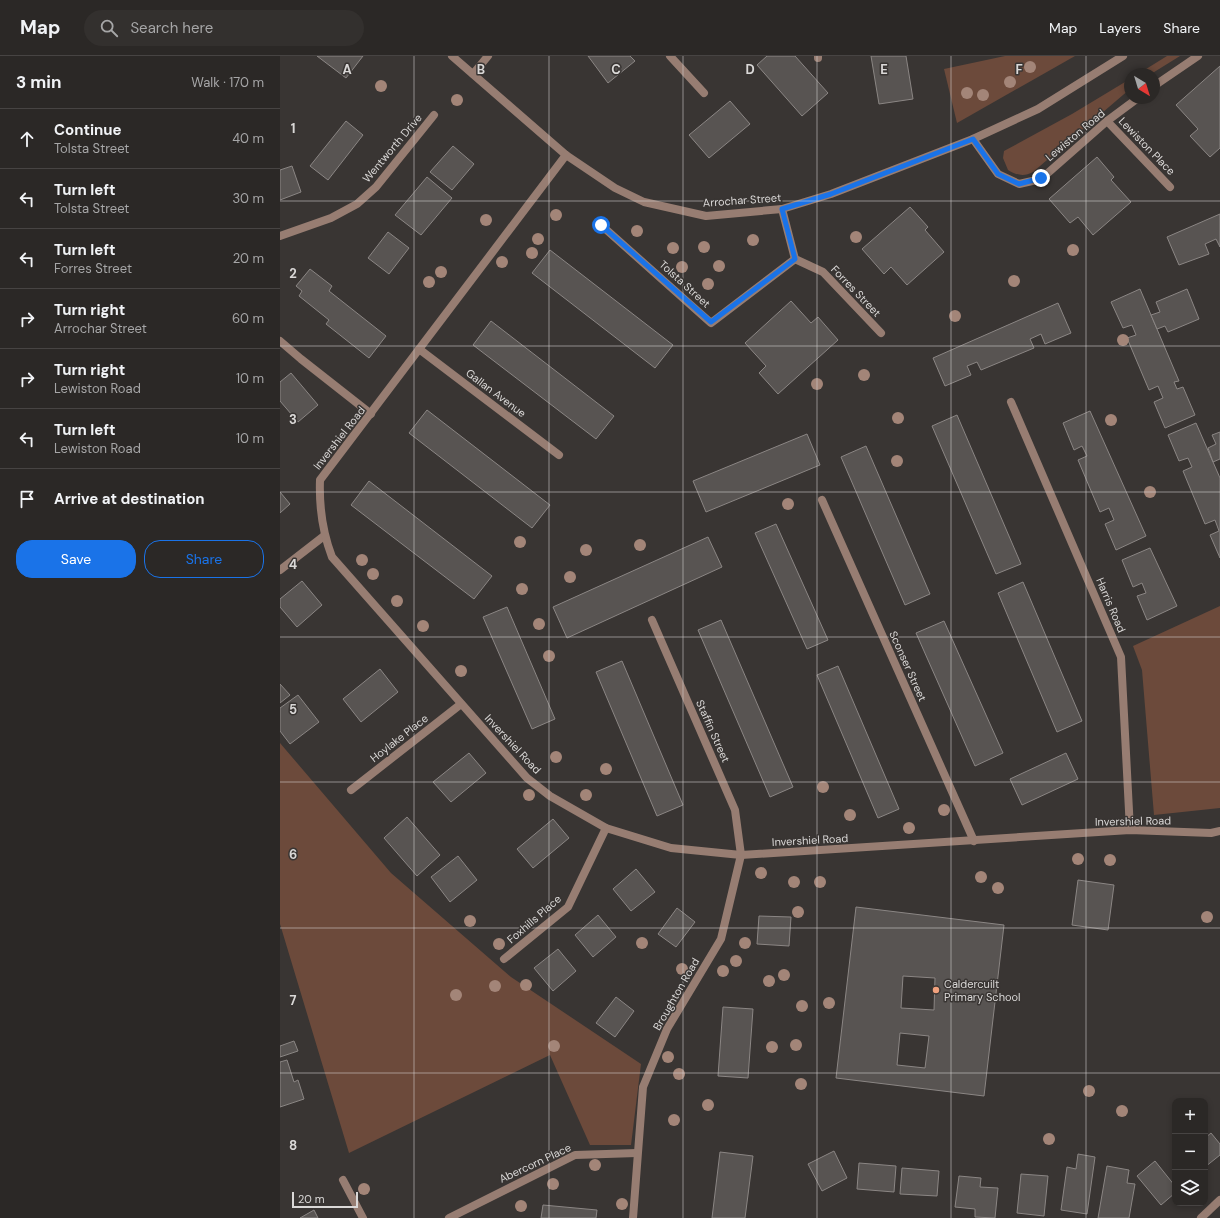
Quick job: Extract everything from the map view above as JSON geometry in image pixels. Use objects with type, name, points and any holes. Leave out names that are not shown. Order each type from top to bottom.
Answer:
[{"type":"street","name":"Arrochar Street","points":[[452,56],[566,155],[616,188],[644,202],[706,216],[782,209],[831,194],[973,139],[1038,109],[1123,56]]},
{"type":"street","points":[[473,74],[488,56]]},
{"type":"street","points":[[670,56],[704,92]]},
{"type":"street","points":[[1160,82],[1198,56]]},
{"type":"street","name":"Lewiston Road","points":[[973,139],[998,174],[1019,184],[1041,178],[1107,121],[1130,104]]},
{"type":"street","name":"Wentworth Drive","points":[[280,236],[331,218],[356,204],[376,187],[434,115]]},
{"type":"street","name":"Lewiston Place","points":[[1107,121],[1170,187]]},
{"type":"street","name":"Invershiel Road","points":[[566,155],[320,480],[319,507],[324,536],[332,557],[527,778],[550,796],[606,828],[671,848],[741,855],[1130,830],[1211,833],[1220,831]]},
{"type":"street","points":[[782,209],[795,259]]},
{"type":"street","name":"Tolsta Street","points":[[601,225],[711,322],[795,259]]},
{"type":"street","name":"Forres Street","points":[[795,259],[824,272],[881,333]]},
{"type":"street","points":[[280,340],[300,359],[371,414]]},
{"type":"street","name":"Gallan Avenue","points":[[419,349],[559,455]]},
{"type":"street","name":"Harris Road","points":[[1011,402],[1122,657],[1130,830]]},
{"type":"street","name":"Sconser Street","points":[[822,500],[974,841]]},
{"type":"street","points":[[280,570],[324,536]]},
{"type":"street","name":"Staffin Street","points":[[652,620],[735,810],[741,855]]},
{"type":"street","name":"Hoylake Place","points":[[351,790],[461,704]]},
{"type":"street","name":"Foxhills Place","points":[[504,959],[568,907],[606,828]]},
{"type":"street","name":"Broughton Road","points":[[633,1218],[643,1087],[667,1029],[721,939],[741,855]]},
{"type":"street","name":"Abercorn Place","points":[[449,1218],[575,1155],[637,1153]]},
{"type":"street","points":[[343,1180],[363,1218]]},
{"type":"street","points":[[1201,1218],[1220,1200]]},
{"type":"shaded area","points":[[1005,56],[1075,56],[957,123],[944,69]]},
{"type":"shaded area","points":[[1167,56],[1180,56],[1160,68],[1148,68]]},
{"type":"shaded area","points":[[1124,83],[1124,94],[1033,172],[1020,175],[1008,170],[1003,158],[1004,151],[1072,114]]},
{"type":"shaded area","points":[[1220,606],[1220,808],[1154,815],[1142,670],[1133,646]]},
{"type":"shaded area","points":[[280,743],[391,873],[511,977],[641,1064],[631,1145],[590,1145],[550,1055],[349,1153],[280,924]]},
{"type":"building","points":[[317,56],[363,56],[346,78]]},
{"type":"building","points":[[588,56],[630,56],[635,61],[608,83]]},
{"type":"building","points":[[767,56],[795,56],[828,93],[802,116],[757,65]]},
{"type":"building","points":[[871,56],[906,56],[913,99],[879,104]]},
{"type":"building","points":[[1220,66],[1220,148],[1210,157],[1190,136],[1198,129],[1176,105]]},
{"type":"building","points":[[730,101],[750,124],[709,158],[689,135]]},
{"type":"building","points":[[346,121],[363,135],[328,180],[310,166]]},
{"type":"building","points":[[453,146],[474,164],[452,190],[430,172]]},
{"type":"building","points":[[1097,157],[1114,177],[1111,180],[1131,202],[1093,235],[1078,217],[1070,223],[1049,199]]},
{"type":"building","points":[[292,166],[301,192],[280,200],[280,170]]},
{"type":"building","points":[[427,177],[452,198],[421,235],[395,215]]},
{"type":"building","points":[[910,207],[928,227],[925,230],[944,252],[907,285],[891,267],[884,274],[862,249]]},
{"type":"building","points":[[1220,214],[1220,247],[1216,239],[1205,244],[1209,254],[1179,265],[1167,237]]},
{"type":"building","points":[[388,232],[409,248],[389,274],[368,258]]},
{"type":"building","points":[[550,250],[673,345],[655,368],[532,273]]},
{"type":"building","points":[[310,269],[332,286],[329,291],[386,336],[369,358],[326,324],[329,320],[299,296],[302,291],[296,286]]},
{"type":"building","points":[[1140,289],[1179,381],[1174,382],[1177,389],[1183,387],[1195,415],[1165,428],[1154,402],[1163,398],[1158,386],[1149,390],[1127,338],[1136,335],[1132,325],[1123,328],[1111,302]]},
{"type":"building","points":[[1187,289],[1199,319],[1168,332],[1165,326],[1157,329],[1151,315],[1160,312],[1156,302]]},
{"type":"building","points":[[791,301],[811,323],[818,317],[838,340],[778,394],[759,373],[766,366],[745,343]]},
{"type":"building","points":[[1058,303],[1071,333],[1045,344],[1041,334],[1030,339],[1034,348],[981,370],[977,362],[967,366],[971,375],[945,386],[933,358]]},
{"type":"building","points":[[491,321],[614,416],[596,439],[473,345]]},
{"type":"building","points":[[291,373],[318,405],[298,422],[280,401],[280,382]]},
{"type":"building","points":[[427,410],[550,505],[532,528],[409,433]]},
{"type":"building","points":[[1090,411],[1146,536],[1116,550],[1105,524],[1114,520],[1109,508],[1100,512],[1078,460],[1087,456],[1082,446],[1074,450],[1063,423]]},
{"type":"building","points":[[957,415],[1021,564],[996,574],[932,426]]},
{"type":"building","points":[[1196,423],[1220,478],[1220,558],[1210,535],[1219,531],[1215,520],[1205,524],[1183,471],[1192,467],[1188,458],[1179,461],[1168,435]]},
{"type":"building","points":[[1220,432],[1220,459],[1213,462],[1208,448],[1216,444],[1212,435]]},
{"type":"building","points":[[807,434],[820,465],[706,512],[693,481]]},
{"type":"building","points":[[866,446],[930,594],[905,605],[841,457]]},
{"type":"building","points":[[369,481],[492,576],[474,599],[351,505]]},
{"type":"building","points":[[280,492],[290,504],[280,513]]},
{"type":"building","points":[[776,524],[828,640],[807,649],[755,533]]},
{"type":"building","points":[[708,537],[722,567],[567,638],[553,607]]},
{"type":"building","points":[[1150,548],[1177,606],[1147,620],[1137,596],[1146,593],[1142,583],[1133,587],[1122,560]]},
{"type":"building","points":[[302,581],[322,605],[297,627],[280,607],[280,599]]},
{"type":"building","points":[[1023,582],[1082,721],[1057,732],[998,593]]},
{"type":"building","points":[[507,607],[555,719],[532,729],[483,617]]},
{"type":"building","points":[[721,620],[793,787],[770,797],[698,630]]},
{"type":"building","points":[[944,621],[1003,753],[975,766],[916,633]]},
{"type":"building","points":[[622,661],[683,805],[657,816],[596,672]]},
{"type":"building","points":[[838,666],[899,809],[878,818],[817,675]]},
{"type":"building","points":[[380,669],[398,692],[361,722],[343,699]]},
{"type":"building","points":[[280,684],[290,695],[280,703]]},
{"type":"building","points":[[298,695],[319,722],[290,744],[280,731],[280,708]]},
{"type":"building","points":[[469,753],[486,773],[451,802],[433,782]]},
{"type":"building","points":[[1066,753],[1078,779],[1022,805],[1010,779]]},
{"type":"building","points":[[407,817],[440,855],[417,876],[384,838]]},
{"type":"building","points":[[553,819],[569,838],[533,868],[517,849]]},
{"type":"building","points":[[458,856],[477,880],[450,902],[431,877]]},
{"type":"building","points":[[636,869],[655,892],[631,911],[613,889]]},
{"type":"building","points":[[1078,880],[1114,885],[1108,930],[1072,925]]},
{"type":"building","points":[[856,907],[1004,925],[984,1096],[836,1078]],"holes":[[[903,976],[935,978],[934,1010],[901,1008]],[[900,1033],[929,1036],[925,1068],[897,1065]]]},
{"type":"building","points":[[677,908],[695,922],[676,947],[658,934]]},
{"type":"building","points":[[598,915],[616,937],[593,957],[575,935]]},
{"type":"building","points":[[759,916],[791,917],[789,946],[757,944]]},
{"type":"building","points":[[558,949],[576,971],[553,991],[534,968]]},
{"type":"building","points":[[616,997],[634,1011],[615,1037],[596,1023]]},
{"type":"building","points":[[723,1007],[753,1009],[748,1078],[718,1076]]},
{"type":"building","points":[[294,1041],[298,1051],[280,1057],[280,1046]]},
{"type":"building","points":[[287,1060],[294,1082],[298,1080],[304,1099],[280,1107],[280,1062]]},
{"type":"building","points":[[1211,1133],[1220,1144],[1220,1155],[1208,1165],[1208,1136]]},
{"type":"building","points":[[834,1151],[847,1178],[822,1191],[808,1164]]},
{"type":"building","points":[[720,1152],[753,1156],[745,1218],[712,1218]]},
{"type":"building","points":[[1078,1154],[1095,1157],[1087,1214],[1061,1210],[1067,1167],[1076,1169]]},
{"type":"building","points":[[1155,1161],[1172,1182],[1172,1196],[1161,1205],[1137,1176]]},
{"type":"building","points":[[859,1163],[896,1166],[894,1192],[857,1189]]},
{"type":"building","points":[[1107,1166],[1129,1170],[1127,1183],[1135,1184],[1129,1218],[1098,1218]]},
{"type":"building","points":[[902,1168],[939,1171],[937,1196],[900,1194]]},
{"type":"building","points":[[1021,1174],[1048,1176],[1044,1216],[1017,1213]]},
{"type":"building","points":[[959,1176],[981,1178],[980,1187],[998,1188],[995,1218],[975,1217],[975,1209],[955,1207]]},
{"type":"building","points":[[543,1205],[597,1210],[596,1218],[541,1218]]},
{"type":"building","points":[[314,1210],[318,1218],[300,1218]]},
{"type":"place","name":"Caldercuilt Primary School","points":[[936,990]]},
{"type":"route","points":[[601,225],[711,322],[795,259],[782,209],[831,194],[973,139],[998,174],[1019,184],[1041,178]]}]
